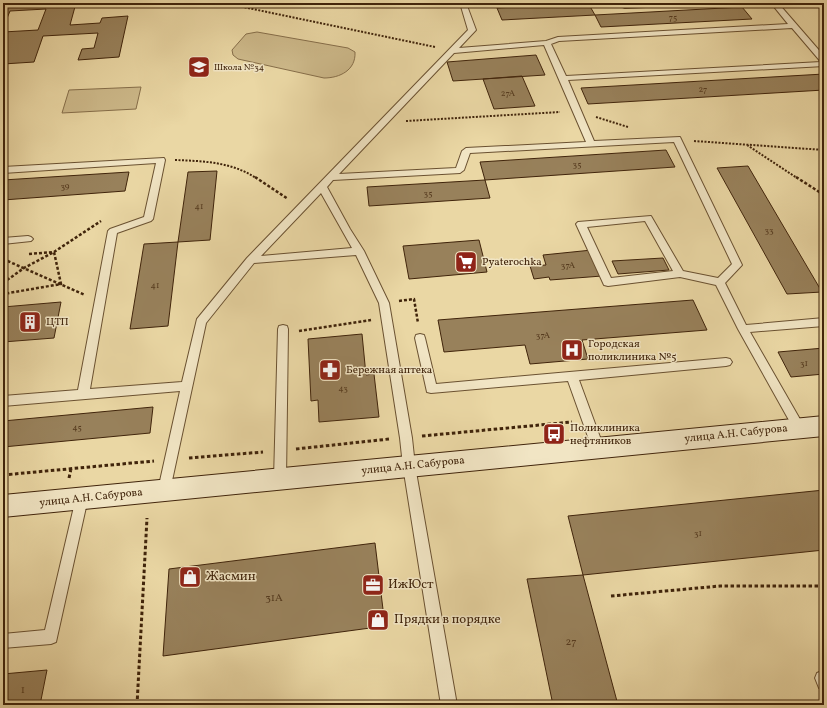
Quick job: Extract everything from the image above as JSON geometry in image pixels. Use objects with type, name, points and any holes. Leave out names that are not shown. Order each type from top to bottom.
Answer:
[{"type":"street","name":"улица А.Н. Сабурова","points":[[3,506],[824,426]]},
{"type":"lane","points":[[164,490],[201,322],[251,260],[472,30],[463,3]]},
{"type":"lane","points":[[616,3],[624,6],[687,3]]},
{"type":"lane","points":[[723,3],[746,3]]},
{"type":"lane","points":[[774,3],[824,61]]},
{"type":"lane","points":[[451,51],[547,43],[558,39],[794,26]]},
{"type":"lane","points":[[547,43],[591,144]]},
{"type":"lane","points":[[563,78],[824,64]]},
{"type":"lane","points":[[330,178],[460,170],[466,150],[677,139],[737,265],[720,282]]},
{"type":"lane","points":[[3,170],[162,160],[148,219],[113,231],[83,395]]},
{"type":"lane","points":[[322,186],[345,229],[360,251],[384,303],[409,466],[449,705]]},
{"type":"lane","points":[[680,274],[648,218],[581,224],[608,282],[680,274],[720,282]]},
{"type":"lane","points":[[3,241],[28,239]]},
{"type":"lane","points":[[251,260],[360,251]]},
{"type":"lane","points":[[720,282],[743,329],[799,428]]},
{"type":"lane","points":[[743,329],[824,322]]},
{"type":"lane","points":[[280,479],[283,331]]},
{"type":"lane","points":[[420,338],[431,389],[726,362]]},
{"type":"lane","points":[[572,376],[598,448]]},
{"type":"lane","points":[[3,401],[186,386]]},
{"type":"lane","points":[[3,641],[51,637],[82,498]]},
{"type":"path","points":[[224,3],[451,51]]},
{"type":"path","points":[[383,123],[577,110],[629,128]]},
{"type":"path","points":[[677,139],[824,150]]},
{"type":"path","points":[[747,144],[824,195]]},
{"type":"path","points":[[162,160],[215,162],[249,173],[301,208]]},
{"type":"path","points":[[3,283],[24,268],[54,252],[104,218]]},
{"type":"path","points":[[54,252],[61,284]]},
{"type":"path","points":[[25,255],[54,252]]},
{"type":"path","points":[[3,258],[10,256]]},
{"type":"path","points":[[3,258],[100,302]]},
{"type":"path","points":[[3,294],[61,284]]},
{"type":"path","points":[[384,303],[414,299],[420,338]]},
{"type":"path","points":[[283,331],[387,317]]},
{"type":"path","points":[[137,705],[147,518]]},
{"type":"path","points":[[611,596],[720,586],[824,586]]},
{"type":"shaded area","points":[[257,32],[348,48],[355,52],[355,58],[353,64],[346,72],[330,78],[324,78],[238,59],[233,55],[232,50],[246,34]]},
{"type":"shaded area","points":[[141,87],[136,109],[62,113],[69,90]]},
{"type":"building","points":[[3,3],[76,3],[70,25],[100,23],[102,18],[128,16],[119,57],[78,60],[82,49],[94,48],[98,33],[43,36],[34,62],[3,64],[3,32],[38,30],[46,9],[10,11],[3,28]]},
{"type":"building","points":[[588,3],[595,15],[502,20],[497,8]]},
{"type":"building","points":[[742,7],[752,19],[601,27],[595,15]]},
{"type":"building","points":[[536,55],[545,75],[453,81],[447,62]]},
{"type":"building","points":[[824,74],[824,90],[588,104],[581,88]]},
{"type":"building","points":[[522,76],[535,106],[494,109],[483,79]]},
{"type":"building","points":[[666,150],[675,167],[485,180],[480,162]]},
{"type":"building","points":[[748,166],[822,292],[787,294],[717,168]]},
{"type":"building","points":[[217,171],[210,240],[178,242],[188,172]]},
{"type":"building","points":[[129,172],[125,191],[3,200],[3,180]]},
{"type":"building","points":[[485,180],[490,198],[369,206],[367,187]]},
{"type":"building","points":[[479,240],[487,272],[409,279],[403,246]]},
{"type":"building","points":[[178,242],[168,326],[130,329],[144,244]]},
{"type":"building","points":[[592,250],[602,276],[550,280],[549,277],[534,279],[530,266],[546,265],[543,255]]},
{"type":"building","points":[[663,258],[669,270],[618,274],[612,261]]},
{"type":"building","points":[[693,300],[707,330],[582,340],[588,359],[530,364],[525,345],[444,352],[438,320]]},
{"type":"building","name":"ЦТП","points":[[61,302],[54,338],[3,342],[3,307]]},
{"type":"building","points":[[362,334],[366,375],[374,374],[379,417],[319,422],[318,400],[311,401],[308,339]]},
{"type":"building","points":[[824,348],[824,374],[791,377],[778,352]]},
{"type":"building","points":[[153,407],[150,433],[3,447],[3,421]]},
{"type":"building","points":[[824,490],[824,550],[583,575],[568,516]]},
{"type":"building","points":[[375,543],[385,626],[163,656],[169,569]]},
{"type":"building","points":[[583,575],[618,705],[553,705],[527,579]]},
{"type":"building","points":[[47,670],[40,705],[3,705],[3,674]]},
{"type":"place","name":"Школа №34","points":[[199,67]]},
{"type":"place","name":"Pyaterochka","points":[[466,262]]},
{"type":"place","name":"ЦТП","points":[[30,322]]},
{"type":"place","name":"Городская поликлиника №5","points":[[572,350]]},
{"type":"place","name":"Бережная аптека","points":[[330,370]]},
{"type":"place","name":"Поликлиника нефтяников","points":[[554,434]]},
{"type":"place","name":"Жасмин","points":[[190,577]]},
{"type":"place","name":"ИжЮст","points":[[373,585]]},
{"type":"place","name":"Прядки в порядке","points":[[378,620]]}]
